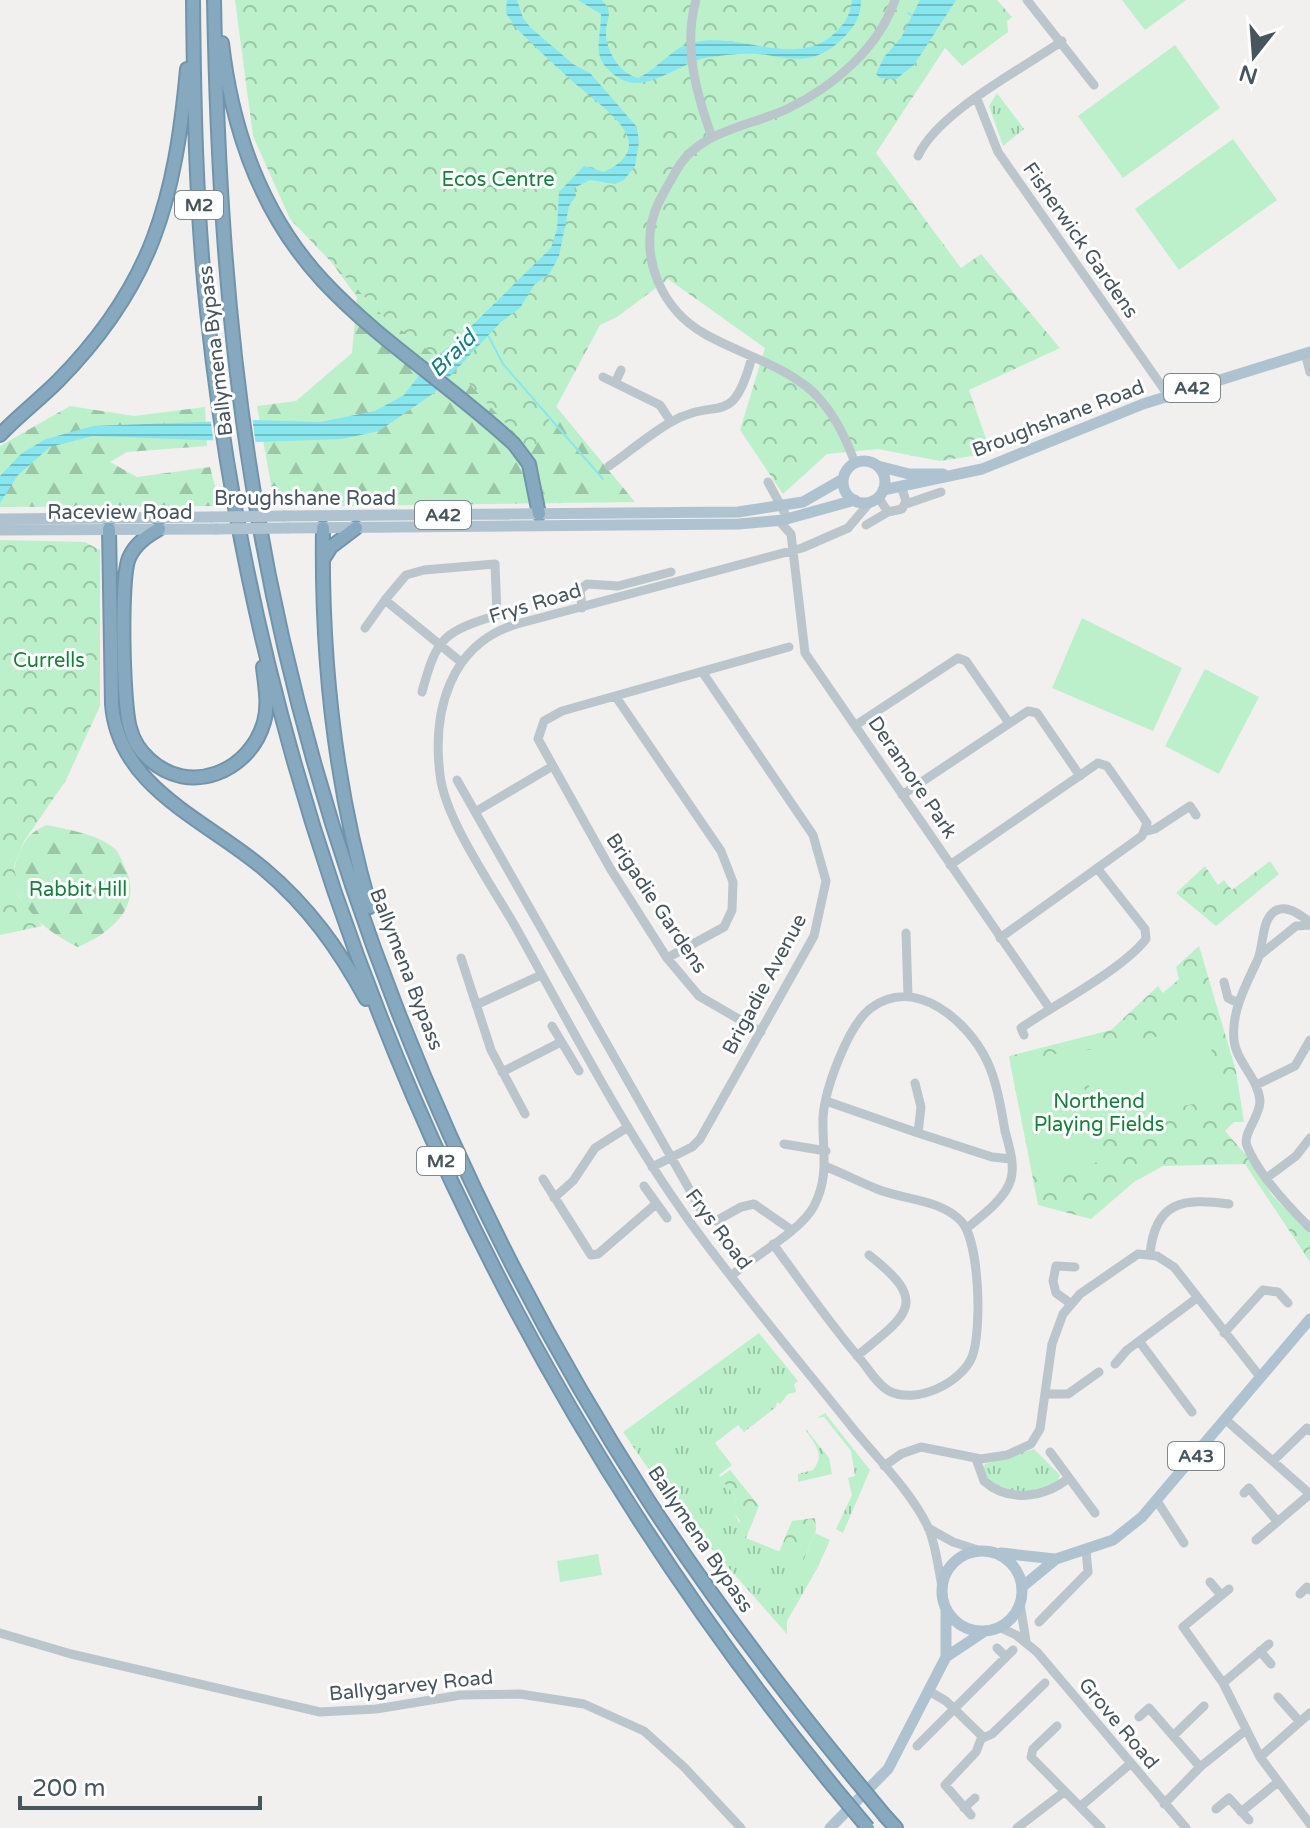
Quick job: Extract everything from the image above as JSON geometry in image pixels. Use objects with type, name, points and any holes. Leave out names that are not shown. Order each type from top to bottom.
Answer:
[{"type":"highway","points":[[215,0],[226,77],[243,146],[264,195],[297,249],[324,282],[416,363],[490,421],[522,454],[536,487],[539,514]]},
{"type":"highway","name":"Ballymena Bypass","points":[[215,0],[222,236],[248,454],[274,590],[304,716],[354,884],[392,992],[473,1181],[578,1384],[648,1499],[733,1623],[896,1828]]},
{"type":"highway","points":[[0,435],[58,381],[109,321],[148,253],[168,201],[182,132],[193,1]]},
{"type":"highway","name":"Ballymena Bypass","points":[[193,1],[199,212],[219,408],[256,609],[282,716],[319,845],[389,1040],[463,1211],[542,1364],[594,1452],[717,1639],[868,1828]]},
{"type":"highway","points":[[322,522],[326,687],[335,752],[359,871],[392,992]]},
{"type":"highway","points":[[110,524],[113,722],[123,751],[159,792],[264,869],[310,914],[343,958],[389,1040]]},
{"type":"highway","points":[[322,561],[331,547],[356,528]]},
{"type":"highway","points":[[159,529],[136,545],[129,557],[125,579],[127,715],[137,746],[161,768],[191,777],[216,774],[239,763],[258,740],[266,707],[256,609]]},
{"type":"main road","name":"Broughshane Road","points":[[956,474],[999,463],[1168,395],[1307,353]]},
{"type":"main road","name":"A42","points":[[843,479],[855,463],[867,461],[909,474],[956,474]]},
{"type":"main road","points":[[843,479],[845,491],[869,498],[884,477],[877,466]]},
{"type":"main road","name":"A42","points":[[869,498],[901,486],[956,474]]},
{"type":"main road","name":"Broughshane Road","points":[[110,524],[212,517],[322,522],[539,514],[724,512],[784,516],[843,479]]},
{"type":"main road","name":"Broughshane Road","points":[[322,522],[356,528],[527,528],[784,516],[869,498]]},
{"type":"main road","points":[[527,528],[539,514]]},
{"type":"main road","name":"Raceview Road","points":[[2,524],[110,524],[159,529],[216,529],[286,522]]},
{"type":"main road","name":"A43","points":[[987,1552],[1056,1559],[1113,1540],[1131,1528],[1310,1319]]},
{"type":"main road","points":[[830,1828],[888,1769],[946,1657],[946,1609],[942,1586],[951,1565],[960,1558],[987,1552],[1013,1565],[1022,1587],[1020,1604],[1008,1622],[985,1631],[946,1657]]},
{"type":"main road","name":"A43","points":[[1022,1587],[1056,1559]]},
{"type":"main road","points":[[946,1609],[963,1626],[985,1631]]},
{"type":"street","points":[[696,0],[692,29],[693,68],[696,93],[712,137]]},
{"type":"street","points":[[855,463],[839,425],[826,405],[794,378],[702,333],[663,296],[649,251],[655,211],[682,158],[712,137],[786,109],[834,82],[871,44],[895,0]]},
{"type":"street","points":[[1027,0],[1094,85]]},
{"type":"street","points":[[918,156],[924,144],[945,120],[1062,41]]},
{"type":"street","name":"Fisherwick Gardens","points":[[977,99],[998,152],[1168,395]]},
{"type":"street","points":[[1307,353],[1310,372]]},
{"type":"street","points":[[609,466],[671,422],[720,410],[732,402],[743,388],[752,357]]},
{"type":"street","points":[[615,383],[621,370]]},
{"type":"street","points":[[603,377],[660,405],[671,422]]},
{"type":"street","name":"Deramore Park","points":[[768,482],[791,534],[804,650],[1048,1006]]},
{"type":"street","points":[[901,486],[906,504]]},
{"type":"street","points":[[861,522],[896,512],[906,504],[941,492]]},
{"type":"street","points":[[869,498],[888,512]]},
{"type":"street","name":"Frys Road","points":[[869,498],[861,522],[791,551],[500,629],[474,646],[447,686],[442,709],[440,776],[452,812],[541,975],[652,1167],[731,1276],[884,1466],[928,1528],[942,1586]]},
{"type":"street","points":[[365,628],[406,575],[424,570],[495,564],[497,615],[457,628],[439,644],[422,692]]},
{"type":"street","points":[[582,608],[580,591],[587,584],[618,586],[671,572]]},
{"type":"street","points":[[385,600],[461,662]]},
{"type":"street","name":"Brigadie Gardens","points":[[761,1032],[699,996],[667,958],[538,741],[546,719],[565,710],[789,647]]},
{"type":"street","points":[[856,725],[958,658],[966,661],[1009,723]]},
{"type":"street","name":"Brigadie Avenue","points":[[652,1167],[697,1142],[814,936],[822,911],[824,869],[813,835],[703,673]]},
{"type":"street","points":[[616,697],[721,851],[733,882],[733,906],[726,926],[667,958]]},
{"type":"street","points":[[902,795],[1026,712],[1037,713],[1080,776]]},
{"type":"street","points":[[950,865],[1098,763],[1107,765],[1147,822],[1147,831]]},
{"type":"street","points":[[475,812],[551,767]]},
{"type":"street","name":"Frys Road","points":[[457,780],[670,1158],[709,1220],[716,1221],[751,1204],[764,1209],[790,1229]]},
{"type":"street","points":[[1000,938],[1147,831],[1190,806],[1196,815]]},
{"type":"street","points":[[1024,1035],[1021,1028],[1048,1006],[1112,968],[1146,939],[1145,929],[1097,868]]},
{"type":"street","points":[[1310,924],[1291,910],[1275,911],[1266,924],[1258,958],[1238,1003],[1234,1041],[1256,1085],[1259,1113],[1246,1143],[1281,1197],[1310,1228]]},
{"type":"street","points":[[516,929],[536,919]]},
{"type":"street","points":[[1258,958],[1296,926],[1310,924]]},
{"type":"street","points":[[906,933],[908,996]]},
{"type":"street","points":[[461,958],[502,1072],[525,1114]]},
{"type":"street","points":[[476,1005],[541,975]]},
{"type":"street","points":[[1224,982],[1228,998],[1238,1003]]},
{"type":"street","points":[[731,1276],[813,1209],[827,1167],[826,1101],[833,1075],[861,1018],[873,1006],[908,996],[946,1012],[980,1049],[993,1078],[1011,1159],[1009,1184],[967,1228]]},
{"type":"street","points":[[552,1026],[579,1071]]},
{"type":"street","points":[[1256,1085],[1295,1066],[1310,1040]]},
{"type":"street","points":[[502,1072],[561,1042]]},
{"type":"street","points":[[915,1083],[921,1103],[918,1133]]},
{"type":"street","points":[[826,1101],[992,1157],[1011,1159]]},
{"type":"street","points":[[554,1198],[573,1181],[595,1148],[628,1127]]},
{"type":"street","points":[[1268,1177],[1296,1156],[1310,1138]]},
{"type":"street","points":[[784,1144],[826,1151]]},
{"type":"street","points":[[773,1244],[833,1329],[885,1389],[904,1396],[942,1386],[967,1366],[975,1346],[976,1258],[967,1228],[945,1209],[879,1190],[827,1167]]},
{"type":"street","points":[[543,1179],[586,1252],[592,1255],[598,1254],[656,1204]]},
{"type":"street","points":[[644,1186],[667,1218]]},
{"type":"street","points":[[1150,1254],[1155,1225],[1170,1209],[1192,1202],[1229,1204]]},
{"type":"street","points":[[884,1466],[901,1454],[921,1447],[976,1459],[1007,1455],[1033,1442],[1040,1429],[1055,1332],[1070,1303],[1123,1261],[1138,1254],[1150,1254],[1174,1267],[1261,1378]]},
{"type":"street","points":[[857,1356],[900,1321],[906,1301],[899,1280],[869,1255]]},
{"type":"street","points":[[1070,1303],[1056,1293],[1053,1281],[1056,1266],[1075,1267]]},
{"type":"street","points":[[1224,1333],[1263,1290],[1278,1292],[1288,1303]]},
{"type":"street","points":[[1115,1364],[1139,1341],[1197,1298]]},
{"type":"street","points":[[1139,1341],[1192,1412]]},
{"type":"street","points":[[1045,1394],[1070,1393],[1099,1372]]},
{"type":"street","points":[[1226,1420],[1310,1494],[1256,1540]]},
{"type":"street","points":[[1273,1461],[1307,1428],[1310,1431]]},
{"type":"street","points":[[1050,1452],[1095,1513]]},
{"type":"street","points":[[976,1459],[982,1479],[1009,1493],[1042,1493],[1069,1478]]},
{"type":"street","points":[[1244,1493],[1249,1488],[1277,1521]]},
{"type":"street","points":[[1157,1501],[1184,1543]]},
{"type":"street","name":"Frys Road","points":[[928,1528],[953,1542],[987,1552]]},
{"type":"street","points":[[1039,1622],[1088,1572],[1086,1550]]},
{"type":"street","points":[[1210,1582],[1225,1592],[1183,1627],[1223,1683],[1260,1757],[1310,1824]]},
{"type":"street","points":[[1020,1604],[1026,1641]]},
{"type":"street","name":"Grove Road","points":[[999,1627],[1026,1641],[1186,1828]]},
{"type":"street","name":"Ballygarvey Road","points":[[0,1633],[86,1658],[320,1712],[376,1709],[461,1695],[520,1694],[584,1704],[644,1731],[741,1828]]},
{"type":"street","points":[[1223,1683],[1269,1644]]},
{"type":"street","points":[[917,1746],[1009,1653],[997,1648]]},
{"type":"street","points":[[1260,1651],[1271,1664]]},
{"type":"street","points":[[975,1798],[968,1812],[945,1785],[976,1752],[983,1737],[992,1734],[1042,1685],[1029,1678]]},
{"type":"street","points":[[929,1691],[954,1708],[983,1737]]},
{"type":"street","points":[[1278,1697],[1300,1722]]},
{"type":"street","points":[[1173,1736],[1204,1706]]},
{"type":"street","points":[[1139,1717],[1149,1708],[1200,1767]]},
{"type":"street","points":[[1260,1757],[1310,1713]]},
{"type":"street","points":[[1057,1726],[1031,1755],[1101,1828]]},
{"type":"street","points":[[1164,1804],[1200,1767],[1246,1730]]},
{"type":"street","points":[[1081,1806],[1130,1764]]},
{"type":"street","points":[[1241,1812],[1278,1782]]},
{"type":"street","points":[[1017,1828],[1064,1792]]},
{"type":"street","points":[[1216,1809],[1229,1798],[1249,1820]]},
{"type":"street","points":[[1301,1814],[1310,1806]]},
{"type":"green space","name":"Ecos Centre","points":[[235,0],[997,0],[1012,17],[1007,21],[1008,32],[962,66],[945,48],[876,153],[961,268],[981,254],[1060,348],[969,390],[991,453],[940,461],[878,449],[827,454],[783,494],[740,430],[765,348],[668,279],[617,317],[600,325],[532,452],[466,380],[383,316],[290,219],[253,136]]},
{"type":"green space","points":[[1122,0],[1186,0],[1145,30]]},
{"type":"green space","points":[[1175,45],[1220,108],[1123,178],[1078,116]]},
{"type":"green space","points":[[997,93],[1024,129],[1003,146],[989,106]]},
{"type":"green space","points":[[1233,139],[1277,200],[1179,270],[1135,209]]},
{"type":"green space","points":[[299,218],[511,352],[635,502],[275,507],[257,406],[296,401],[352,353],[357,297]]},
{"type":"green space","points":[[70,406],[134,416],[205,407],[207,446],[127,452],[110,462],[137,477],[210,467],[220,506],[0,507],[0,446]]},
{"type":"green space","name":"Currells","points":[[0,540],[85,542],[100,550],[100,706],[66,780],[23,843],[14,866],[19,897],[42,926],[0,935]]},
{"type":"green space","points":[[1082,618],[1182,668],[1153,731],[1052,688]]},
{"type":"green space","points":[[1205,669],[1259,697],[1219,774],[1165,746]]},
{"type":"green space","name":"Rabbit Hill","points":[[47,825],[84,834],[110,845],[117,851],[130,882],[130,895],[121,917],[102,935],[78,947],[40,922],[21,899],[16,886],[14,871],[23,845],[32,833]]},
{"type":"green space","points":[[1270,861],[1279,874],[1216,926],[1176,893],[1205,866],[1218,885],[1224,880],[1232,890]]},
{"type":"green space","name":"Northend Playing Fields","points":[[1199,946],[1236,1071],[1244,1122],[1234,1122],[1225,1131],[1253,1163],[1271,1194],[1310,1234],[1310,1262],[1245,1164],[1163,1166],[1134,1182],[1091,1219],[1038,1205],[1009,1056],[1111,1030],[1158,986],[1163,993],[1179,979],[1176,967]]},
{"type":"green space","points":[[1207,1027],[1221,1099],[1096,1122],[1082,1051]]},
{"type":"green space","points":[[1077,1050],[1099,1162],[1033,1175],[1010,1063]]},
{"type":"green space","points":[[759,1333],[798,1381],[794,1384],[796,1392],[788,1394],[780,1404],[777,1402],[776,1407],[744,1432],[738,1425],[715,1443],[732,1465],[719,1475],[736,1498],[735,1514],[746,1538],[818,1567],[787,1621],[787,1634],[674,1506],[623,1432]]},
{"type":"green space","points":[[825,1413],[870,1470],[843,1533],[836,1529],[852,1495],[848,1478],[855,1476],[851,1451],[824,1417],[817,1418]]},
{"type":"green space","points":[[805,1428],[829,1458],[832,1474],[798,1482],[798,1474],[813,1470],[819,1458],[817,1448]]},
{"type":"green space","points":[[1034,1449],[1060,1475],[1057,1484],[1022,1491],[986,1481],[985,1464]]},
{"type":"green space","points":[[730,1470],[759,1506],[746,1538],[735,1534],[740,1521],[733,1511],[736,1498],[720,1477]]},
{"type":"green space","points":[[815,1518],[816,1530],[803,1562],[779,1552],[792,1521]]},
{"type":"green space","points":[[815,1533],[830,1540],[818,1567],[803,1562]]},
{"type":"green space","points":[[598,1554],[602,1575],[560,1582],[557,1561]]},
{"type":"water","name":"Braid","points":[[507,0],[517,0],[523,18],[531,28],[573,64],[590,73],[637,127],[639,142],[635,166],[624,180],[615,184],[590,180],[574,188],[576,196],[569,206],[559,256],[550,273],[534,285],[520,308],[501,322],[434,393],[379,431],[342,439],[257,442],[93,436],[50,447],[18,475],[0,503],[0,476],[22,453],[46,439],[93,426],[253,420],[320,422],[375,411],[404,395],[432,359],[453,344],[551,248],[557,229],[559,192],[584,166],[604,172],[620,162],[628,151],[629,141],[616,119],[516,28],[506,13]]},
{"type":"water","points":[[578,0],[601,0],[605,4],[609,12],[606,35],[609,49],[626,72],[638,78],[680,48],[695,42],[714,40],[787,49],[821,43],[843,25],[852,0],[861,0],[861,6],[859,16],[844,37],[817,56],[799,59],[753,54],[712,57],[640,83],[619,78],[604,64],[599,50],[601,14]]},
{"type":"water","points":[[920,0],[956,0],[914,65],[896,79],[880,78],[876,74],[884,57],[901,38]]},
{"type":"pier","points":[[210,416],[252,416],[256,446],[214,445]]},
{"type":"waterway","points":[[908,13],[912,16]]},
{"type":"waterway","name":"Braid","points":[[489,337],[503,364],[603,479]]}]
